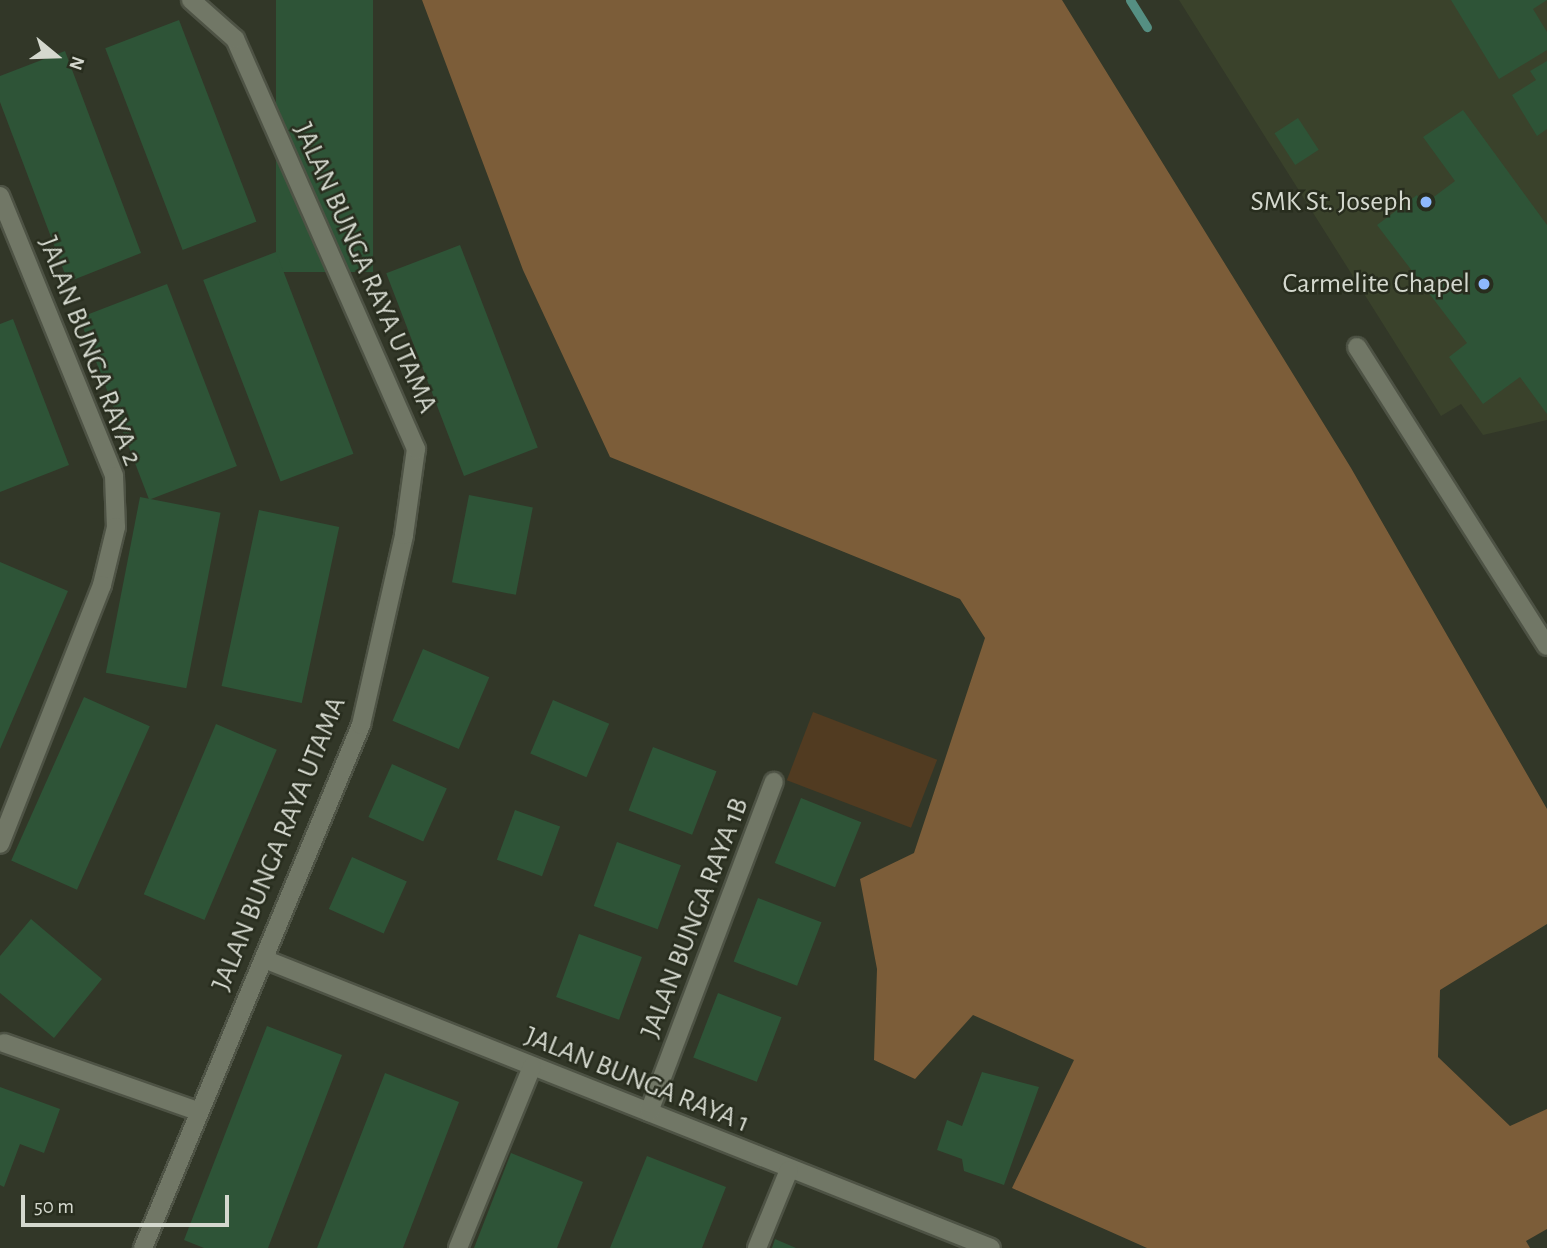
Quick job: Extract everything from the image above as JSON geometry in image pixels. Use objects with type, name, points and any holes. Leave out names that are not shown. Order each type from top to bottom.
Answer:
[{"type":"street","name":"JALAN BUNGA RAYA UTAMA","points":[[143,1248],[197,1111],[264,959],[361,725],[404,535],[416,449],[235,39],[191,0]]},
{"type":"street","name":"JALAN BUNGA RAYA 2","points":[[0,196],[114,477],[116,527],[102,585],[0,844]]},
{"type":"street","points":[[1357,347],[1547,646]]},
{"type":"street","name":"JALAN BUNGA RAYA 1B","points":[[649,1112],[774,782]]},
{"type":"street","name":"JALAN BUNGA RAYA 1","points":[[264,959],[789,1170],[991,1248]]},
{"type":"street","points":[[4,1043],[197,1111]]},
{"type":"street","points":[[458,1248],[532,1067]]},
{"type":"street","points":[[757,1248],[789,1170]]},
{"type":"shaded area","points":[[422,0],[1062,0],[1351,468],[1547,809],[1547,924],[1440,990],[1438,1057],[1510,1126],[1547,1109],[1547,1229],[1526,1241],[1530,1248],[1147,1248],[1012,1188],[1074,1060],[973,1015],[915,1079],[874,1060],[877,969],[860,879],[914,853],[985,638],[960,599],[610,457],[523,270]]},
{"type":"shaded area","name":"SMK St. Joseph","points":[[1179,0],[1547,0],[1547,420],[1483,435],[1461,404],[1441,416]]},
{"type":"shaded area","points":[[813,712],[937,760],[911,828],[787,780]]},
{"type":"building","points":[[276,0],[373,0],[373,272],[276,272]]},
{"type":"building","points":[[1451,0],[1547,0],[1533,9],[1547,32],[1547,50],[1499,79]]},
{"type":"building","points":[[179,20],[256,222],[183,250],[105,48]]},
{"type":"building","points":[[65,51],[141,253],[68,282],[0,102],[0,76]]},
{"type":"building","points":[[1547,61],[1547,129],[1537,136],[1512,95],[1536,80],[1530,71]]},
{"type":"building","name":"Carmelite Chapel","points":[[1463,110],[1547,225],[1547,414],[1520,377],[1483,404],[1449,357],[1467,343],[1377,225],[1417,195],[1423,205],[1455,181],[1423,137]]},
{"type":"building","points":[[1298,118],[1319,150],[1295,165],[1275,133]]},
{"type":"building","points":[[460,245],[538,448],[464,476],[386,273]]},
{"type":"building","points":[[276,252],[353,454],[281,482],[203,280]]},
{"type":"building","points":[[167,284],[237,466],[149,500],[79,318]]},
{"type":"building","points":[[13,319],[69,465],[0,492],[0,324]]},
{"type":"building","points":[[469,495],[533,507],[516,595],[452,582]]},
{"type":"building","points":[[140,497],[220,513],[186,688],[106,673]]},
{"type":"building","points":[[259,510],[339,527],[302,703],[222,686]]},
{"type":"building","points":[[0,562],[68,591],[0,749]]},
{"type":"building","points":[[423,649],[489,677],[459,749],[393,721]]},
{"type":"building","points":[[84,697],[150,726],[77,890],[11,861]]},
{"type":"building","points":[[553,700],[609,724],[586,777],[530,753]]},
{"type":"building","points":[[216,724],[277,750],[204,920],[144,894]]},
{"type":"building","points":[[653,747],[716,771],[692,835],[629,810]]},
{"type":"building","points":[[392,764],[447,788],[423,841],[368,817]]},
{"type":"building","points":[[801,798],[861,822],[835,887],[775,863]]},
{"type":"building","points":[[515,810],[560,826],[542,876],[497,860]]},
{"type":"building","points":[[617,842],[681,865],[658,929],[594,906]]},
{"type":"building","points":[[352,857],[407,881],[384,933],[329,909]]},
{"type":"building","points":[[758,898],[821,922],[797,986],[734,961]]},
{"type":"building","points":[[31,919],[102,979],[54,1038],[0,993],[0,956]]},
{"type":"building","points":[[579,934],[642,957],[619,1020],[556,997]]},
{"type":"building","points":[[718,993],[781,1017],[757,1082],[693,1057]]},
{"type":"building","points":[[267,1026],[342,1055],[268,1248],[204,1248],[184,1240]]},
{"type":"building","points":[[982,1072],[1039,1087],[1004,1185],[964,1171],[962,1159],[937,1150],[947,1120],[962,1126]]},
{"type":"building","points":[[385,1073],[459,1102],[403,1248],[317,1248]]},
{"type":"building","points":[[0,1087],[60,1109],[44,1153],[20,1144],[4,1187],[0,1185]]},
{"type":"building","points":[[511,1153],[583,1182],[557,1248],[474,1248]]},
{"type":"building","points":[[647,1156],[726,1187],[702,1248],[610,1248]]},
{"type":"building","points":[[775,1239],[796,1248],[772,1248]]},
{"type":"waterway","points":[[1130,0],[1147,27]]},
{"type":"place","name":"SMK St. Joseph","points":[[1426,202]]},
{"type":"place","name":"Carmelite Chapel","points":[[1484,284]]}]
